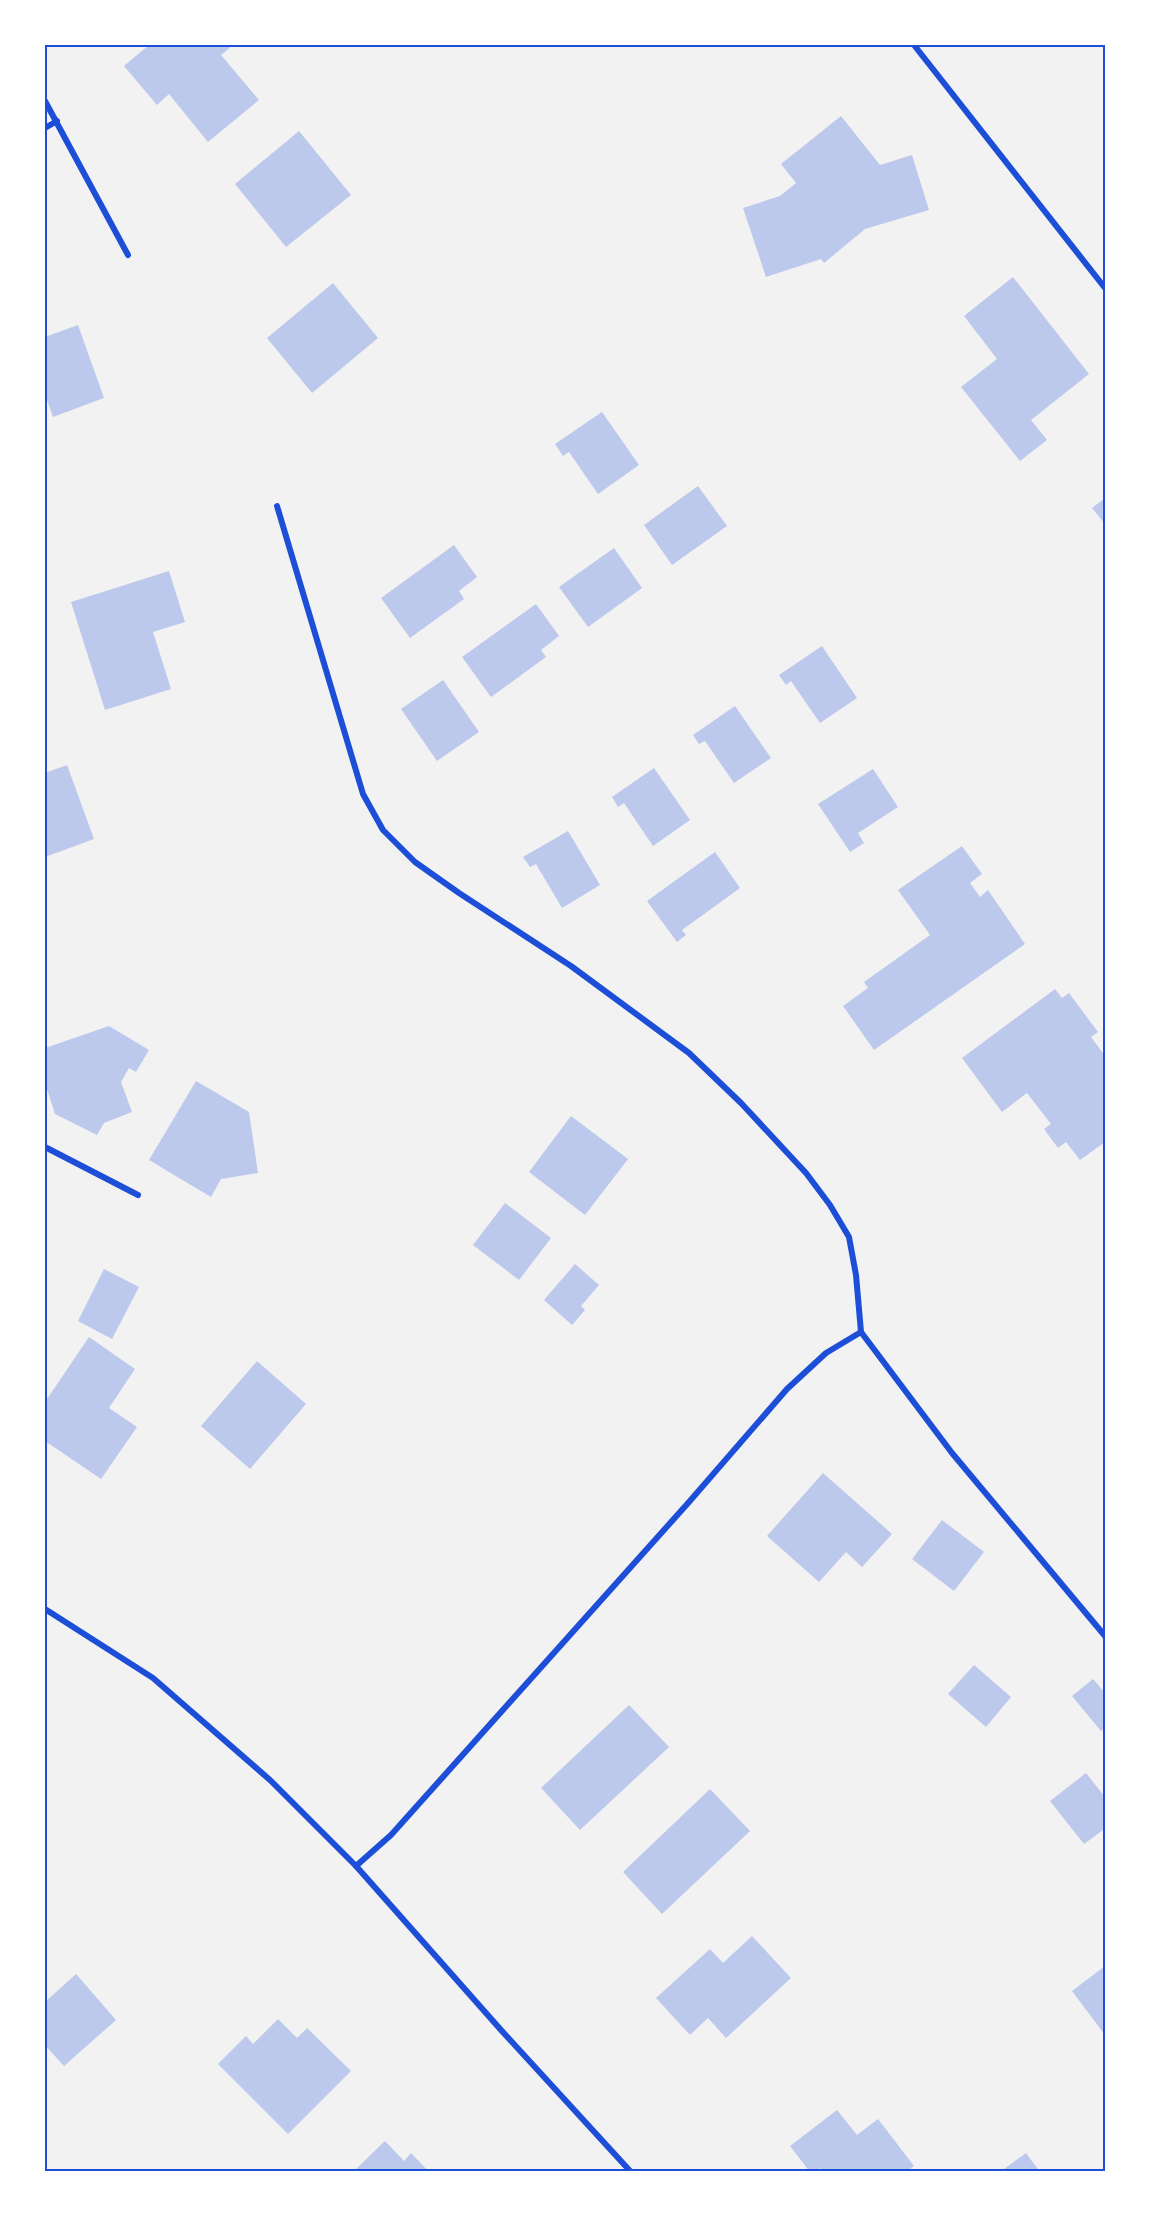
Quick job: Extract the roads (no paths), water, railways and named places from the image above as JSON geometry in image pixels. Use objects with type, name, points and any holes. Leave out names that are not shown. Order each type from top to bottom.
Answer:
[{"type":"street","points":[[914,45],[1105,288]]},
{"type":"street","points":[[45,101],[128,255]]},
{"type":"street","points":[[45,128],[57,121]]},
{"type":"street","points":[[277,506],[363,794],[383,831],[415,862],[459,894],[572,966],[647,1019],[689,1053],[741,1103],[806,1173],[830,1205],[849,1237],[856,1275],[861,1332],[952,1453],[1105,1636]]},
{"type":"street","points":[[45,1147],[138,1195]]},
{"type":"street","points":[[356,1866],[399,1826],[787,1389],[826,1353],[861,1332]]},
{"type":"street","points":[[45,1608],[153,1678],[270,1780],[356,1866],[631,2172]]}]
